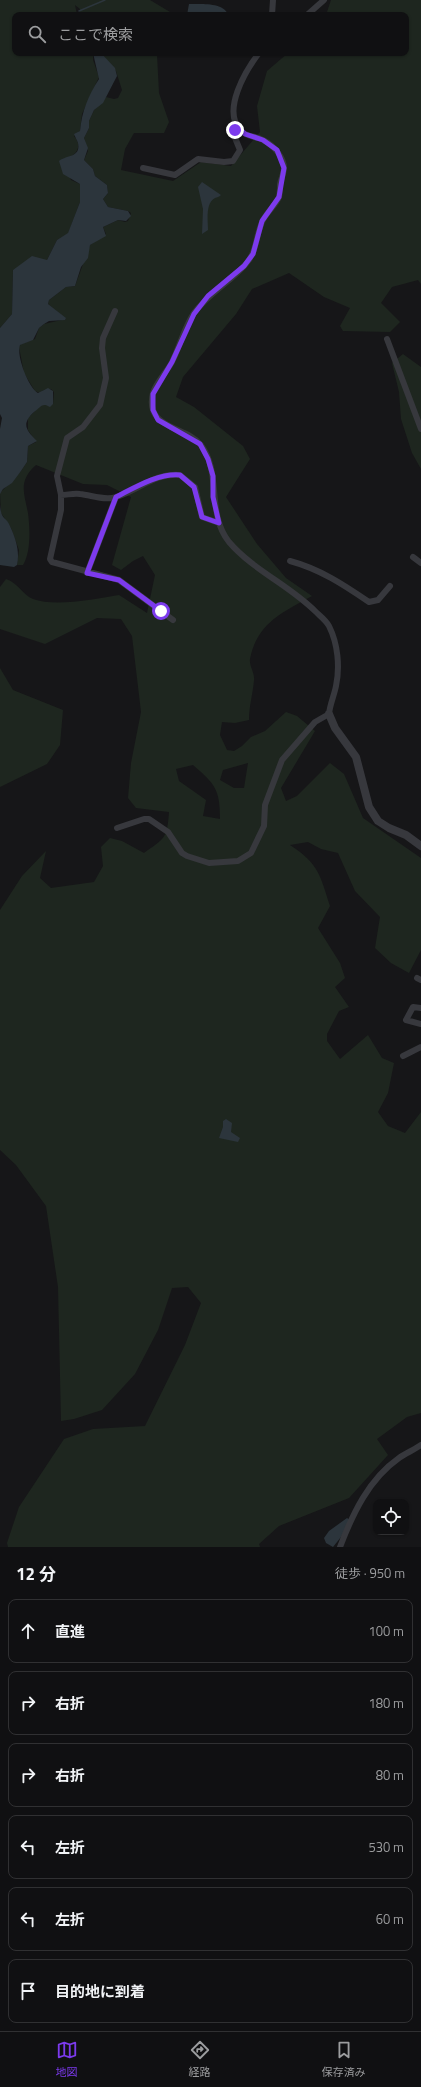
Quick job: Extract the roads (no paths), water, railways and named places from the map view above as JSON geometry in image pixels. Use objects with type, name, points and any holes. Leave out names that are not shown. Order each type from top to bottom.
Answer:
[{"type":"street","points":[[272,12],[273,0]]},
{"type":"street","points":[[311,12],[324,0]]},
{"type":"street","points":[[257,56],[243,79],[235,100],[234,118],[237,126],[245,134],[263,140],[277,150],[284,168],[279,197],[262,221],[253,254],[244,266],[208,296],[194,314],[172,362],[153,394],[153,410],[158,420],[200,444],[208,459],[213,476],[213,497],[219,523],[228,540],[248,560],[303,599],[328,624],[334,638],[338,661],[336,686],[330,703],[329,714],[335,728],[356,757],[369,807],[378,821],[388,828],[406,835],[421,846]]},
{"type":"street","points":[[143,168],[175,175],[198,159],[224,162],[233,161],[240,150],[233,133],[237,126]]},
{"type":"street","points":[[115,311],[103,338],[102,348],[106,378],[105,390],[100,405],[92,418],[68,438],[57,476],[61,495],[60,517],[50,559],[52,562],[87,573],[119,580],[173,620]]},
{"type":"street","points":[[387,339],[421,429]]},
{"type":"street","points":[[61,495],[78,494],[105,498],[116,497],[141,484],[168,476],[180,475],[194,487],[202,517],[219,523]]},
{"type":"street","points":[[87,573],[116,497]]},
{"type":"street","points":[[413,557],[421,563]]},
{"type":"street","points":[[290,561],[306,565],[334,578],[369,602],[378,600],[390,586]]},
{"type":"street","points":[[117,828],[144,818],[149,819],[168,832],[182,853],[187,856],[209,863],[238,862],[251,853],[264,826],[265,805],[282,760],[315,722],[329,714]]},
{"type":"street","points":[[421,1008],[413,1007],[406,1020],[421,1024]]},
{"type":"street","points":[[403,1056],[421,1047]]},
{"type":"street","points":[[340,1547],[364,1494],[371,1485],[399,1458],[421,1445]]},
{"type":"waterway","points":[[79,11],[105,0]]}]
